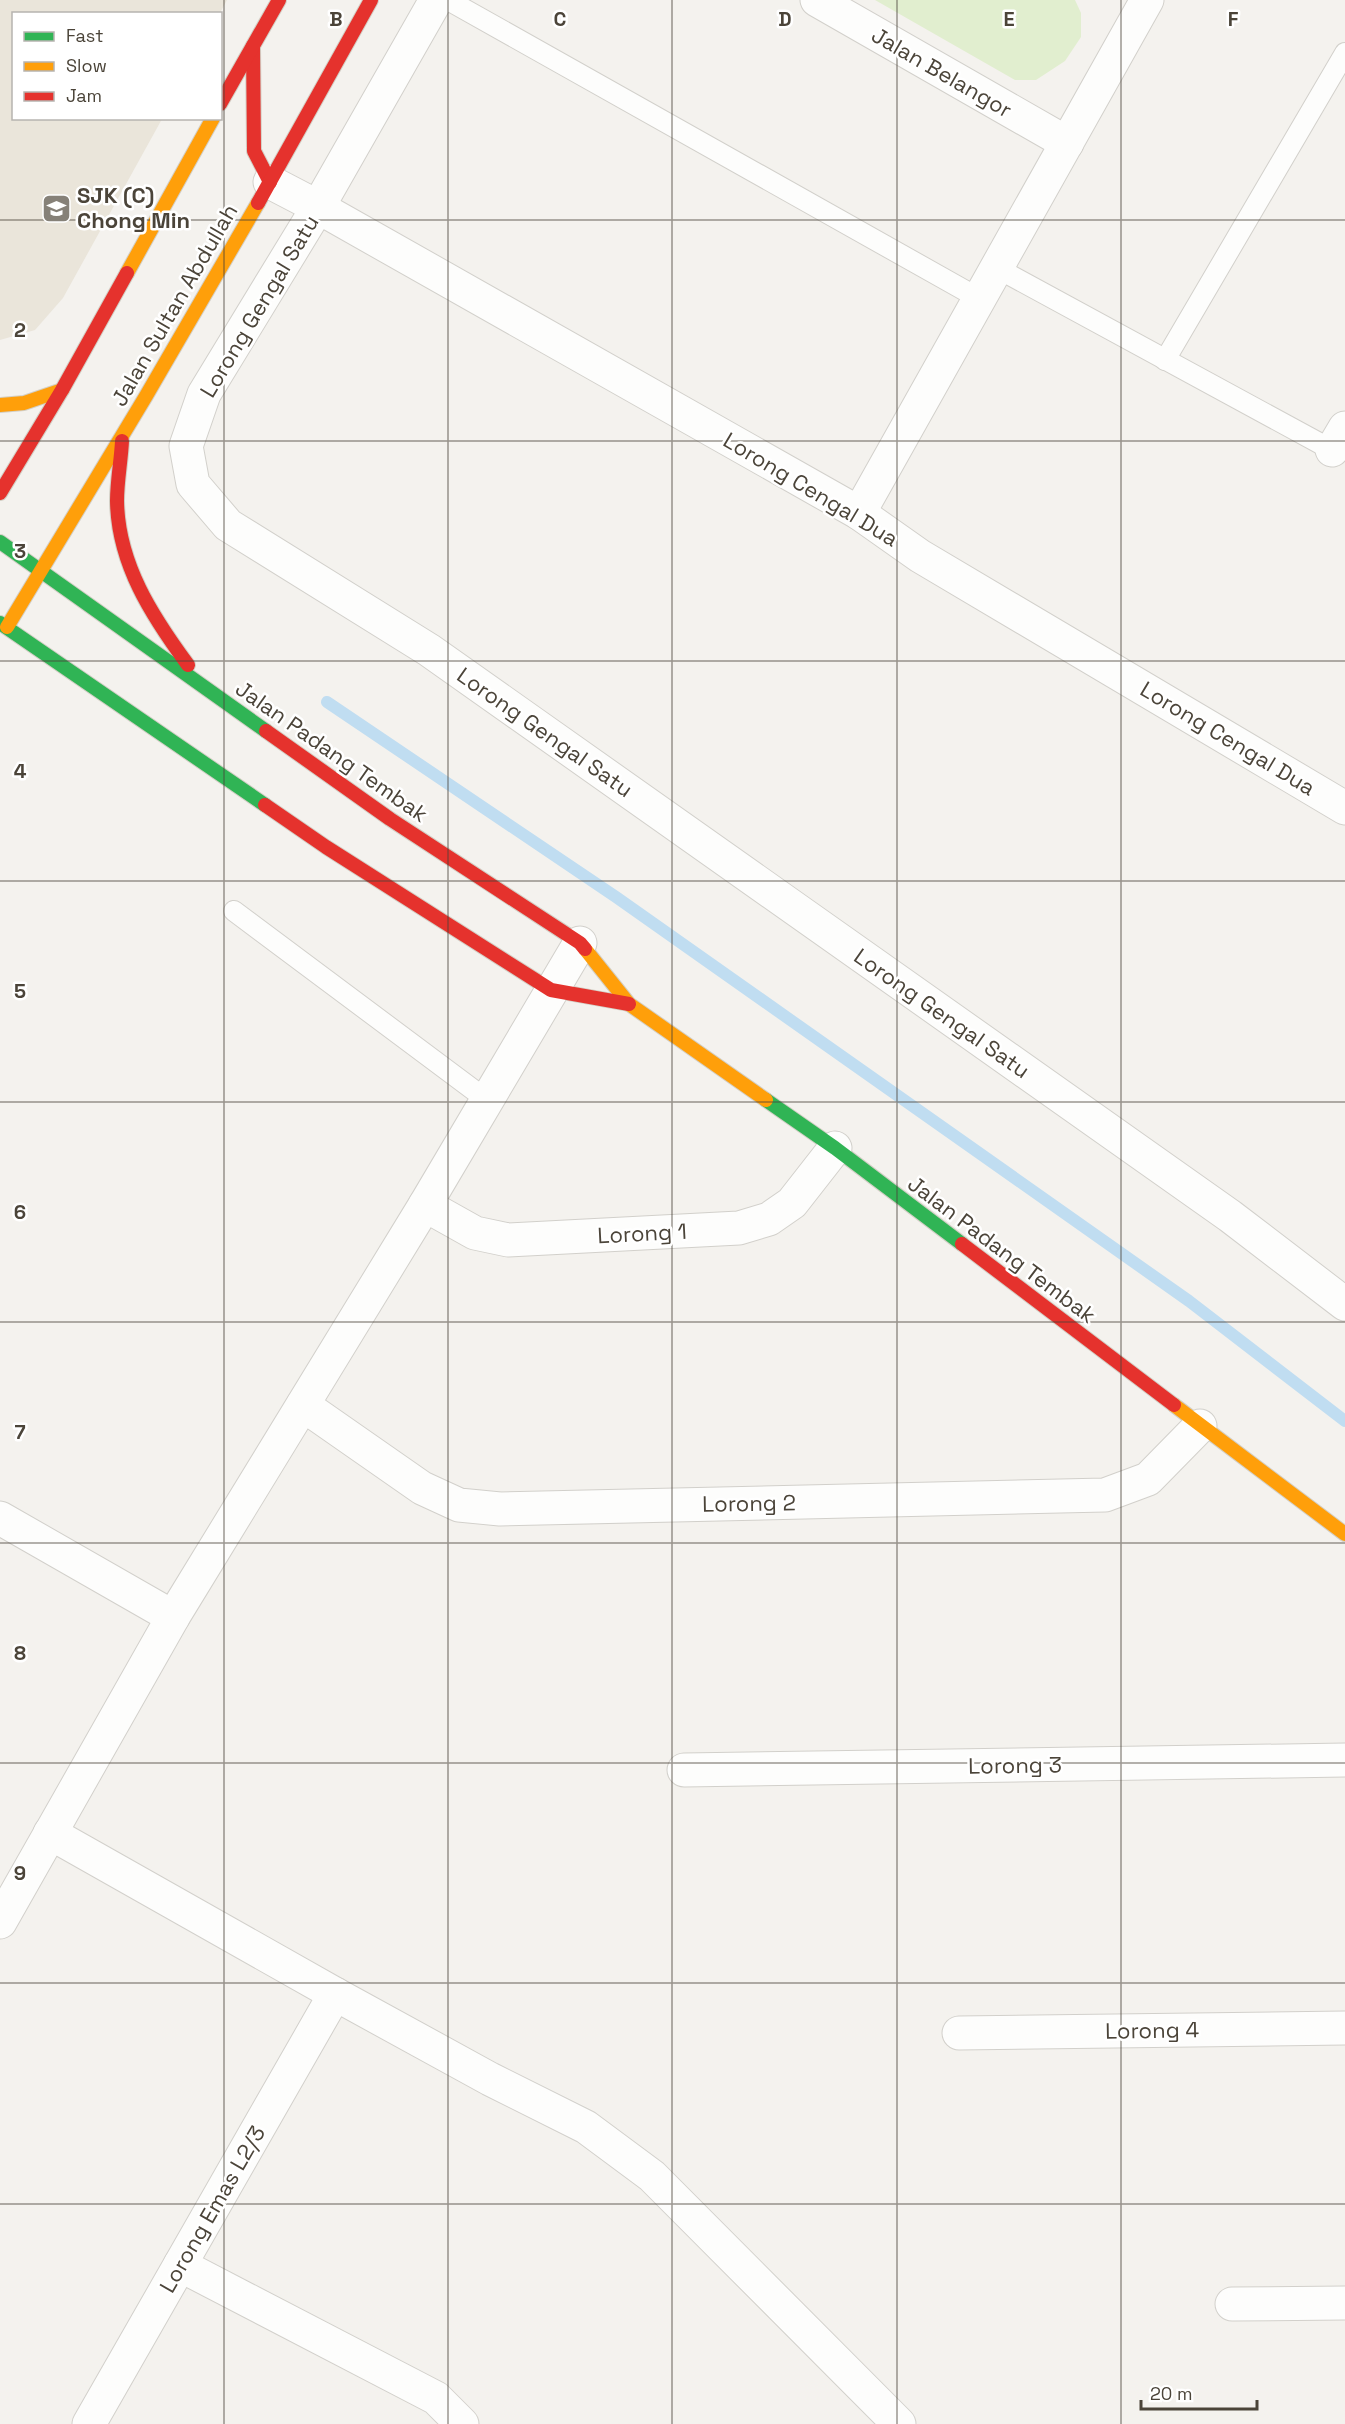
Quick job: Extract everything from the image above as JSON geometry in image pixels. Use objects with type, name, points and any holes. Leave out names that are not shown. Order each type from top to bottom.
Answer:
[{"type":"main road","points":[[222,100],[279,0]]},
{"type":"main road","name":"Jalan Sultan Abdullah","points":[[3,625],[40,570],[123,433],[270,182],[371,0]]},
{"type":"main road","points":[[253,46],[254,151],[270,182]]},
{"type":"main road","points":[[0,493],[62,390],[212,120]]},
{"type":"main road","points":[[0,405],[24,403],[62,390]]},
{"type":"main road","points":[[123,433],[117,502],[123,553],[146,604],[203,686]]},
{"type":"main road","name":"Jalan Padang Tembak","points":[[0,542],[390,819],[580,942],[629,1004],[835,1148],[1345,1534]]},
{"type":"main road","name":"Jalan Padang Tembak","points":[[3,625],[326,847],[551,990],[629,1004]]},
{"type":"street","name":"Lorong Gengal Satu","points":[[435,0],[318,207],[204,394],[186,446],[193,484],[228,525],[429,651],[1221,1209],[1345,1304]]},
{"type":"street","name":"Jalan Belangor","points":[[817,0],[1067,143]]},
{"type":"street","points":[[859,513],[1144,1]]},
{"type":"street","name":"Lorong Cengal Dua","points":[[270,182],[859,513],[920,556],[1345,808]]},
{"type":"street","points":[[0,1922],[173,1617],[425,1204],[580,942]]},
{"type":"street","name":"Lorong 1","points":[[425,1204],[475,1233],[508,1240],[739,1227],[769,1219],[792,1203],[835,1148]]},
{"type":"street","name":"Lorong 2","points":[[303,1405],[422,1488],[459,1505],[500,1509],[1105,1495],[1148,1479],[1200,1426]]},
{"type":"street","points":[[0,1518],[173,1617]]},
{"type":"street","name":"Lorong 3","points":[[684,1770],[1345,1760]]},
{"type":"street","points":[[50,1833],[335,1994],[490,2079],[586,2127],[652,2176],[899,2424]]},
{"type":"street","name":"Lorong Emas L2/3","points":[[89,2424],[335,1994]]},
{"type":"street","name":"Lorong 4","points":[[960,2033],[1345,2028]]},
{"type":"street","points":[[180,2265],[436,2398],[462,2424]]},
{"type":"street","points":[[1232,2304],[1345,2303]]},
{"type":"lane","points":[[448,0],[980,299]]},
{"type":"lane","points":[[1166,360],[1345,53]]},
{"type":"lane","points":[[997,268],[1166,360],[1338,439]]},
{"type":"lane","points":[[234,910],[487,1100]]},
{"type":"shaded area","name":"SJK (C) Chong Min","points":[[0,0],[227,0],[221,12],[12,12],[12,120],[161,120],[63,298],[35,330],[0,340]]},
{"type":"green space","points":[[875,0],[1075,0],[1081,13],[1081,37],[1065,61],[1036,80],[1015,80]]},
{"type":"waterway","points":[[327,702],[616,897],[1189,1301],[1345,1421]]},
{"type":"traffic: fast","points":[[0,542],[266,731]]},
{"type":"traffic: fast","points":[[0,623],[265,805]]},
{"type":"traffic: fast","points":[[766,1100],[835,1148],[962,1244]]},
{"type":"traffic: slow","points":[[127,273],[212,120]]},
{"type":"traffic: slow","points":[[7,627],[146,396],[258,203]]},
{"type":"traffic: slow","points":[[0,405],[24,403],[62,390]]},
{"type":"traffic: slow","points":[[585,949],[629,1004],[766,1100]]},
{"type":"traffic: slow","points":[[1174,1405],[1345,1534]]},
{"type":"traffic: jam","points":[[222,100],[279,0]]},
{"type":"traffic: jam","points":[[258,203],[371,0]]},
{"type":"traffic: jam","points":[[253,46],[254,151],[270,182]]},
{"type":"traffic: jam","points":[[0,493],[62,390],[127,273]]},
{"type":"traffic: jam","points":[[122,441],[117,501],[123,546],[139,588],[162,628],[188,665]]},
{"type":"traffic: jam","points":[[266,731],[390,819],[580,943],[585,949]]},
{"type":"traffic: jam","points":[[265,805],[326,847],[551,990],[629,1004]]},
{"type":"traffic: jam","points":[[962,1244],[1174,1405]]},
{"type":"place","name":"SJK (C) Chong Min","points":[[56,208]]}]
